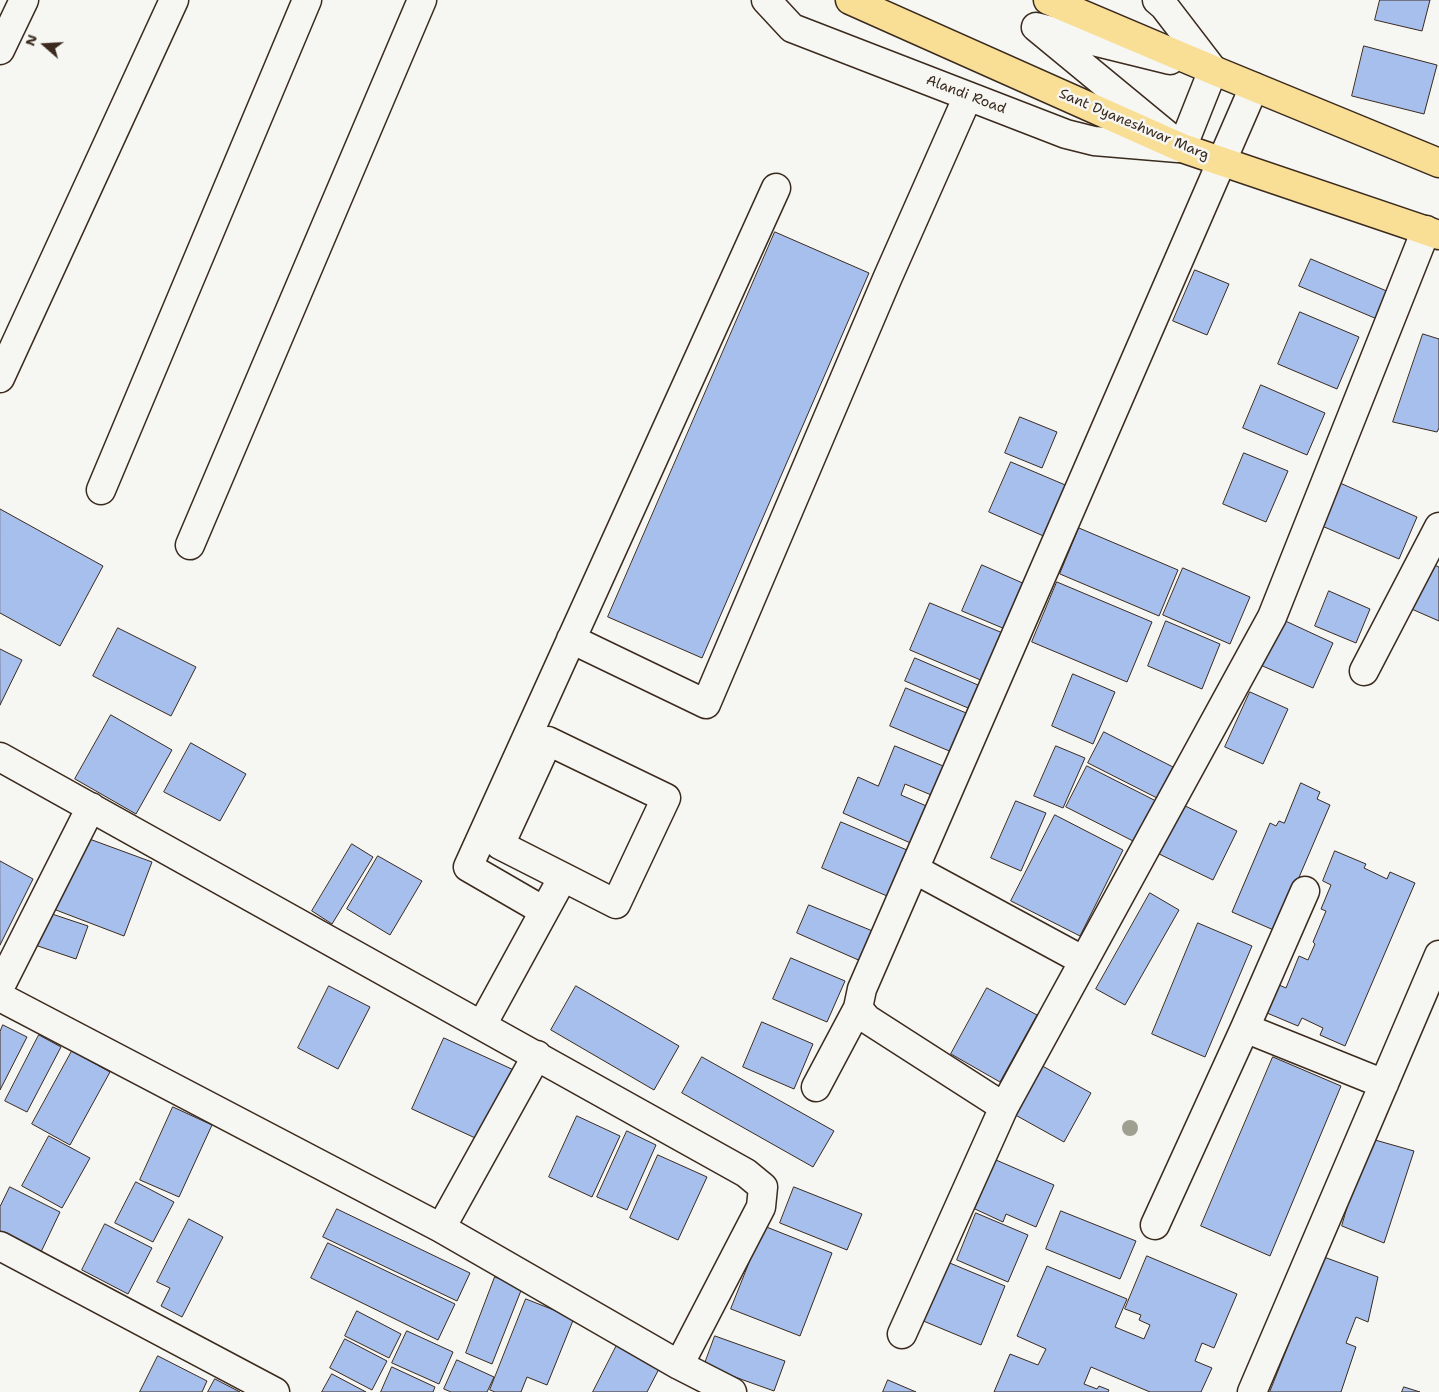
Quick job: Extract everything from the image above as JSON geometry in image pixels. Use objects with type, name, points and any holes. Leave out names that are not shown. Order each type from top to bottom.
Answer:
[{"type":"main road","name":"Sant Dyaneshwar Marg","points":[[850,0],[1182,148],[1432,232]]},
{"type":"main road","points":[[1048,0],[1439,163]]},
{"type":"street","points":[[0,50],[24,0]]},
{"type":"street","points":[[0,378],[174,0]]},
{"type":"street","points":[[101,490],[307,0]]},
{"type":"street","points":[[190,545],[422,0]]},
{"type":"street","name":"Alandi Road","points":[[766,0],[792,28],[1066,134],[1094,140],[1182,148]]},
{"type":"street","points":[[1157,0],[1164,6],[1213,70]]},
{"type":"street","points":[[1036,27],[1213,70],[1182,148],[1036,27]]},
{"type":"street","points":[[816,1087],[858,1008],[862,989],[1254,87]]},
{"type":"street","points":[[571,639],[706,704],[887,279],[968,96]]},
{"type":"street","points":[[544,911],[468,867],[776,188]]},
{"type":"street","points":[[902,1334],[1004,1107],[1272,616],[1432,232]]},
{"type":"street","points":[[1364,671],[1439,527]]},
{"type":"street","points":[[548,741],[666,798],[616,904],[563,877],[500,845],[548,741]]},
{"type":"street","points":[[0,757],[537,1055],[746,1173],[763,1187],[761,1207],[679,1365]]},
{"type":"street","points":[[0,987],[91,807]]},
{"type":"street","points":[[914,870],[1084,961]]},
{"type":"street","points":[[482,1025],[563,877]]},
{"type":"street","points":[[1155,1225],[1305,891]]},
{"type":"street","points":[[1252,1392],[1439,955]]},
{"type":"street","points":[[0,997],[441,1228],[679,1365],[732,1392]]},
{"type":"street","points":[[858,1008],[867,1019],[1004,1107]]},
{"type":"street","points":[[1245,1028],[1384,1084]]},
{"type":"street","points":[[441,1228],[537,1055]]},
{"type":"street","points":[[0,1246],[275,1392]]},
{"type":"building","points":[[1380,0],[1430,0],[1422,31],[1375,20]]},
{"type":"building","points":[[1364,46],[1437,65],[1424,114],[1352,96]]},
{"type":"building","points":[[775,232],[869,273],[702,658],[608,617]]},
{"type":"building","points":[[1311,259],[1389,292],[1377,319],[1299,286]]},
{"type":"building","points":[[1195,270],[1229,284],[1207,335],[1173,321]]},
{"type":"building","points":[[1300,312],[1359,337],[1337,389],[1278,364]]},
{"type":"building","points":[[1423,334],[1439,339],[1439,428],[1437,432],[1393,422]]},
{"type":"building","points":[[1261,385],[1325,413],[1307,455],[1243,428]]},
{"type":"building","points":[[1020,417],[1057,432],[1042,468],[1005,453]]},
{"type":"building","points":[[1244,453],[1288,471],[1266,522],[1223,504]]},
{"type":"building","points":[[1011,462],[1070,487],[1048,538],[989,512]]},
{"type":"building","points":[[1340,483],[1417,517],[1399,559],[1322,526]]},
{"type":"building","points":[[0,509],[103,566],[60,646],[0,613]]},
{"type":"building","points":[[1079,528],[1178,570],[1159,616],[1060,574]]},
{"type":"building","points":[[1427,562],[1439,567],[1439,621],[1407,607]]},
{"type":"building","points":[[982,565],[1036,589],[1017,634],[962,611]]},
{"type":"building","points":[[1183,568],[1250,597],[1230,644],[1163,615]]},
{"type":"building","points":[[1057,582],[1152,622],[1127,682],[1032,642]]},
{"type":"building","points":[[1329,591],[1370,609],[1356,643],[1315,626]]},
{"type":"building","points":[[930,603],[1010,636],[990,684],[910,650]]},
{"type":"building","points":[[1279,618],[1333,643],[1313,688],[1258,664]]},
{"type":"building","points":[[1166,621],[1220,644],[1202,689],[1148,666]]},
{"type":"building","points":[[118,628],[196,667],[171,716],[93,676]]},
{"type":"building","points":[[0,649],[22,660],[0,705]]},
{"type":"building","points":[[915,658],[985,688],[975,711],[905,681]]},
{"type":"building","points":[[1073,674],[1115,692],[1093,744],[1052,726]]},
{"type":"building","points":[[906,688],[971,715],[954,753],[890,726]]},
{"type":"building","points":[[1250,692],[1288,709],[1263,764],[1225,747]]},
{"type":"building","points":[[111,715],[172,750],[136,814],[75,779]]},
{"type":"building","points":[[1104,732],[1173,767],[1157,798],[1088,763]]},
{"type":"building","points":[[191,743],[246,774],[220,821],[164,792]]},
{"type":"building","points":[[895,746],[948,768],[936,797],[905,784],[901,795],[931,808],[915,845],[843,813],[858,777],[878,786]]},
{"type":"building","points":[[1056,746],[1085,758],[1063,808],[1034,796]]},
{"type":"building","points":[[1087,766],[1156,801],[1135,842],[1066,807]]},
{"type":"building","points":[[1301,783],[1320,792],[1317,799],[1330,805],[1276,931],[1232,912],[1270,823],[1276,826],[1279,821],[1284,823]]},
{"type":"building","points":[[1016,801],[1046,813],[1021,871],[991,858]]},
{"type":"building","points":[[1179,803],[1237,831],[1213,880],[1155,852]]},
{"type":"building","points":[[1055,815],[1123,850],[1080,936],[1011,901]]},
{"type":"building","points":[[841,822],[914,853],[894,899],[822,868]]},
{"type":"building","points":[[84,837],[152,862],[124,936],[56,910]]},
{"type":"building","points":[[352,844],[373,857],[332,924],[312,911]]},
{"type":"building","points":[[1335,851],[1366,864],[1364,868],[1387,879],[1390,872],[1415,883],[1345,1046],[1320,1035],[1323,1028],[1302,1018],[1298,1026],[1267,1013],[1279,985],[1286,988],[1299,956],[1308,960],[1315,944],[1313,942],[1326,911],[1321,909],[1331,885],[1323,881]]},
{"type":"building","points":[[378,856],[422,881],[390,935],[347,909]]},
{"type":"building","points":[[0,861],[33,879],[0,945]]},
{"type":"building","points":[[1150,893],[1179,910],[1125,1005],[1096,989]]},
{"type":"building","points":[[809,905],[875,932],[863,962],[797,933]]},
{"type":"building","points":[[43,911],[88,926],[76,959],[32,944]]},
{"type":"building","points":[[1198,923],[1252,946],[1205,1057],[1152,1034]]},
{"type":"building","points":[[791,958],[845,981],[827,1022],[773,999]]},
{"type":"building","points":[[329,986],[370,1007],[338,1069],[298,1048]]},
{"type":"building","points":[[576,986],[679,1046],[654,1090],[551,1030]]},
{"type":"building","points":[[987,988],[1037,1015],[1000,1082],[951,1054]]},
{"type":"building","points":[[762,1022],[813,1044],[794,1089],[743,1067]]},
{"type":"building","points":[[3,1025],[27,1037],[0,1090],[0,1032]]},
{"type":"building","points":[[39,1035],[61,1047],[27,1112],[5,1101]]},
{"type":"building","points":[[444,1038],[516,1071],[484,1142],[412,1109]]},
{"type":"building","points":[[72,1051],[110,1072],[70,1145],[32,1124]]},
{"type":"building","points":[[702,1057],[834,1131],[813,1167],[682,1093]]},
{"type":"building","points":[[1273,1057],[1341,1086],[1270,1256],[1201,1226]]},
{"type":"building","points":[[1037,1063],[1091,1093],[1064,1142],[1010,1112]]},
{"type":"building","points":[[173,1107],[212,1125],[179,1197],[140,1180]]},
{"type":"building","points":[[577,1116],[620,1136],[592,1197],[549,1177]]},
{"type":"building","points":[[627,1131],[656,1145],[627,1210],[597,1197]]},
{"type":"building","points":[[49,1136],[90,1158],[62,1208],[22,1186]]},
{"type":"building","points":[[1368,1138],[1414,1151],[1384,1243],[1342,1226]]},
{"type":"building","points":[[658,1155],[707,1177],[678,1240],[630,1218]]},
{"type":"building","points":[[996,1160],[1054,1185],[1036,1227],[1006,1214],[1003,1222],[975,1209]]},
{"type":"building","points":[[136,1182],[174,1202],[153,1242],[115,1223]]},
{"type":"building","points":[[10,1187],[60,1212],[41,1252],[0,1232],[0,1207]]},
{"type":"building","points":[[794,1187],[862,1214],[847,1250],[780,1223]]},
{"type":"building","points":[[337,1209],[470,1273],[457,1301],[323,1237]]},
{"type":"building","points":[[1061,1211],[1136,1241],[1120,1279],[1046,1249]]},
{"type":"building","points":[[976,1213],[1028,1235],[1008,1282],[957,1260]]},
{"type":"building","points":[[189,1219],[223,1237],[182,1317],[161,1306],[170,1288],[157,1282]]},
{"type":"building","points":[[105,1224],[152,1248],[128,1294],[82,1270]]},
{"type":"building","points":[[764,1226],[832,1253],[800,1336],[731,1309]]},
{"type":"building","points":[[328,1243],[455,1304],[438,1340],[311,1278]]},
{"type":"building","points":[[1147,1256],[1237,1294],[1214,1348],[1202,1343],[1195,1361],[1212,1368],[1201,1392],[1150,1392],[1091,1367],[1084,1384],[1097,1389],[1099,1386],[1109,1390],[1108,1392],[994,1392],[1010,1354],[1038,1365],[1046,1349],[1017,1336],[1047,1266],[1127,1299],[1115,1327],[1144,1339],[1150,1325],[1139,1320],[1141,1315],[1125,1309]]},
{"type":"building","points":[[1324,1257],[1378,1277],[1368,1322],[1356,1317],[1346,1343],[1356,1347],[1341,1392],[1270,1392]]},
{"type":"building","points":[[945,1261],[1005,1286],[981,1345],[921,1320]]},
{"type":"building","points":[[495,1277],[522,1288],[492,1364],[466,1353]]},
{"type":"building","points":[[526,1299],[574,1318],[547,1385],[527,1377],[521,1392],[495,1392],[490,1390]]},
{"type":"building","points":[[357,1311],[401,1334],[389,1358],[345,1336]]},
{"type":"building","points":[[407,1331],[453,1352],[439,1384],[392,1363]]},
{"type":"building","points":[[715,1336],[785,1361],[774,1391],[704,1366]]},
{"type":"building","points":[[345,1339],[387,1361],[372,1390],[330,1368]]},
{"type":"building","points":[[617,1345],[660,1367],[647,1392],[593,1392]]},
{"type":"building","points":[[158,1356],[207,1381],[202,1392],[140,1392]]},
{"type":"building","points":[[457,1360],[494,1377],[487,1392],[451,1392],[444,1389]]},
{"type":"building","points":[[392,1367],[435,1387],[433,1392],[381,1392]]},
{"type":"building","points":[[332,1374],[366,1392],[322,1392]]},
{"type":"building","points":[[215,1379],[240,1392],[208,1392]]},
{"type":"building","points":[[888,1380],[916,1392],[883,1392]]},
{"type":"building","points":[[1404,1387],[1420,1392],[1402,1392]]}]
